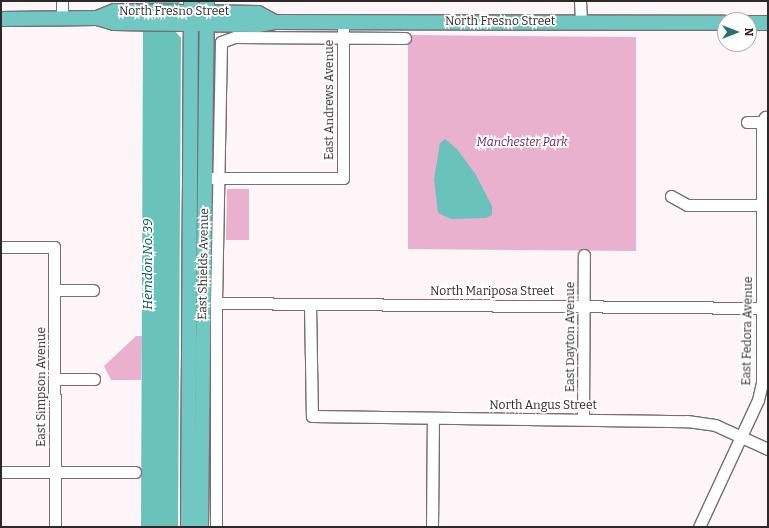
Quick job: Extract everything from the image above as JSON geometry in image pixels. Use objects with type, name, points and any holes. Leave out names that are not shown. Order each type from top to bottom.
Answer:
[{"type":"main road","name":"North Fresno Street","points":[[1,19],[96,18],[114,23],[150,18],[175,18],[191,12],[207,13],[258,25],[276,22],[580,21],[717,23]]},
{"type":"main road","name":"East Shields Avenue","points":[[188,527],[191,12]]},
{"type":"main road","name":"East Shields Avenue","points":[[202,527],[203,236],[212,178],[207,13]]},
{"type":"main road","points":[[757,23],[768,23]]},
{"type":"main road","points":[[190,100],[197,129],[198,172],[212,178]]},
{"type":"street","points":[[62,1],[62,19]]},
{"type":"street","points":[[580,1],[580,21]]},
{"type":"street","name":"East Andrews Avenue","points":[[212,178],[343,178],[343,22]]},
{"type":"street","points":[[216,527],[216,303],[212,178],[220,42],[235,37],[405,38]]},
{"type":"street","points":[[747,122],[765,120]]},
{"type":"street","name":"East Fedora Avenue","points":[[699,527],[758,400],[762,382],[765,308],[765,120]]},
{"type":"street","points":[[671,196],[687,205],[765,205]]},
{"type":"street","name":"East Simpson Avenue","points":[[1,247],[54,247],[55,527]]},
{"type":"street","name":"East Dayton Avenue","points":[[583,419],[584,255]]},
{"type":"street","points":[[54,290],[93,290]]},
{"type":"street","name":"North Mariposa Street","points":[[216,303],[584,305],[765,308]]},
{"type":"street","name":"North Angus Street","points":[[310,304],[312,416],[701,422],[768,449]]},
{"type":"street","points":[[54,378],[94,379]]},
{"type":"street","points":[[432,527],[433,418]]},
{"type":"street","points":[[1,472],[135,472]]},
{"type":"green space","name":"Manchester Park","points":[[408,35],[636,37],[636,251],[408,249]]},
{"type":"green space","points":[[227,189],[249,189],[249,240],[226,240]]},
{"type":"green space","points":[[136,336],[142,336],[141,380],[111,380],[104,366]]},
{"type":"water","points":[[145,1],[180,2],[177,6],[145,6]]},
{"type":"water","name":"Herndon No. 39","points":[[143,31],[175,31],[181,38],[178,527],[141,527]]},
{"type":"water","points":[[445,139],[457,149],[476,175],[492,206],[492,215],[486,218],[451,219],[438,213],[434,179],[440,143]]}]
